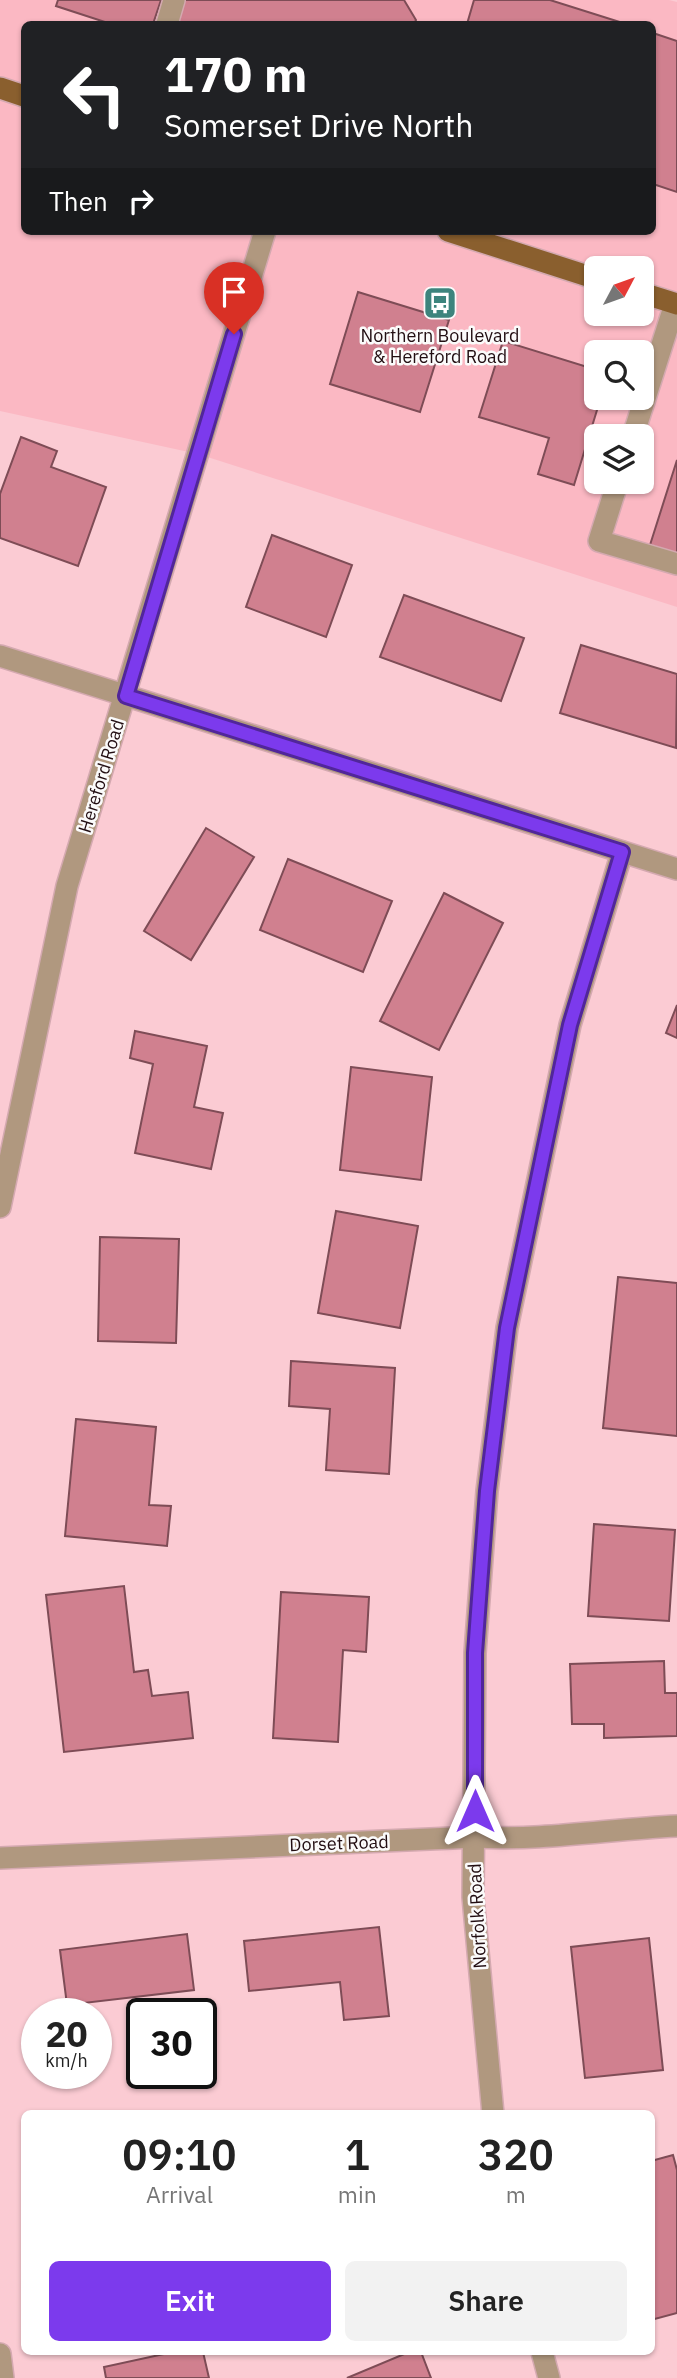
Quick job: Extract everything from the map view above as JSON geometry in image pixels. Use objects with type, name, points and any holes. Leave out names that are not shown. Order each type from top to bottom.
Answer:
[{"type":"main road","points":[[0,88],[21,95]]},
{"type":"main road","points":[[460,235],[584,275]]},
{"type":"main road","points":[[654,297],[676,304]]},
{"type":"street","points":[[168,21],[174,0]]},
{"type":"street","name":"Hereford Road","points":[[0,1207],[68,886],[264,235]]},
{"type":"street","points":[[637,424],[676,304]]},
{"type":"street","points":[[614,494],[599,541],[677,564]]},
{"type":"street","points":[[0,656],[677,869]]},
{"type":"street","name":"Norfolk Road","points":[[493,2110],[472,1897],[475,1837],[475,1653],[487,1491],[507,1328],[570,1025],[622,852]]},
{"type":"street","name":"Dorset Road","points":[[0,1858],[475,1837],[515,1839],[677,1826]]},
{"type":"street","points":[[0,2354],[3,2378]]},
{"type":"street","points":[[543,2355],[548,2378]]},
{"type":"shaded area","points":[[0,0],[677,2],[677,607],[198,454],[0,411]]},
{"type":"building","points":[[58,0],[161,0],[154,21],[102,21],[56,6]]},
{"type":"building","points":[[184,0],[404,0],[416,20],[416,21],[178,21]]},
{"type":"building","points":[[474,0],[550,0],[616,21],[468,21]]},
{"type":"building","points":[[656,34],[677,41],[677,192],[656,185]]},
{"type":"building","points":[[358,292],[449,320],[420,412],[330,384]]},
{"type":"building","points":[[503,341],[584,366],[584,410],[597,410],[593,424],[584,424],[584,452],[574,485],[538,474],[549,438],[479,417]]},
{"type":"building","points":[[21,437],[57,451],[51,467],[106,487],[78,566],[0,538],[0,494]]},
{"type":"building","points":[[677,460],[677,554],[650,545]]},
{"type":"building","points":[[272,535],[352,565],[326,637],[246,607]]},
{"type":"building","points":[[404,595],[524,638],[501,701],[380,657]]},
{"type":"building","points":[[581,645],[677,674],[676,748],[560,713]]},
{"type":"building","points":[[206,828],[254,857],[191,960],[144,931]]},
{"type":"building","points":[[288,859],[392,901],[363,972],[260,930]]},
{"type":"building","points":[[444,893],[503,923],[439,1050],[380,1021]]},
{"type":"building","points":[[677,1005],[677,1038],[666,1033]]},
{"type":"building","points":[[135,1031],[207,1046],[194,1107],[223,1113],[211,1169],[135,1153],[153,1064],[130,1058]]},
{"type":"building","points":[[351,1067],[432,1077],[421,1180],[340,1170]]},
{"type":"building","points":[[336,1211],[418,1226],[400,1328],[318,1313]]},
{"type":"building","points":[[100,1237],[179,1239],[176,1343],[98,1341]]},
{"type":"building","points":[[618,1277],[677,1283],[677,1436],[603,1428]]},
{"type":"building","points":[[291,1361],[395,1368],[389,1474],[326,1470],[330,1409],[289,1406]]},
{"type":"building","points":[[76,1419],[156,1427],[149,1505],[171,1506],[167,1546],[65,1536]]},
{"type":"building","points":[[594,1524],[675,1530],[669,1621],[588,1616]]},
{"type":"building","points":[[124,1586],[134,1672],[148,1670],[152,1696],[188,1692],[193,1738],[64,1752],[46,1595]]},
{"type":"building","points":[[281,1592],[369,1597],[366,1652],[343,1650],[338,1742],[273,1738]]},
{"type":"building","points":[[664,1661],[665,1693],[677,1693],[677,1736],[604,1738],[604,1724],[572,1724],[570,1664]]},
{"type":"building","points":[[379,1927],[389,2016],[344,2020],[340,1982],[249,1991],[244,1941]]},
{"type":"building","points":[[187,1934],[194,1990],[112,2000],[66,1998],[60,1950]]},
{"type":"building","points":[[649,1938],[663,2070],[585,2078],[571,1947]]},
{"type":"building","points":[[673,2155],[677,2170],[677,2313],[655,2319],[655,2160]]},
{"type":"building","points":[[159,2355],[204,2355],[209,2378],[106,2378],[104,2367]]},
{"type":"building","points":[[402,2355],[422,2355],[431,2378],[347,2378]]},
{"type":"place","name":"Northern Boulevard & Hereford Road","points":[[440,303]]},
{"type":"route","points":[[234,334],[126,696],[622,852],[570,1025],[507,1328],[487,1491],[475,1653],[475,1811]]}]
